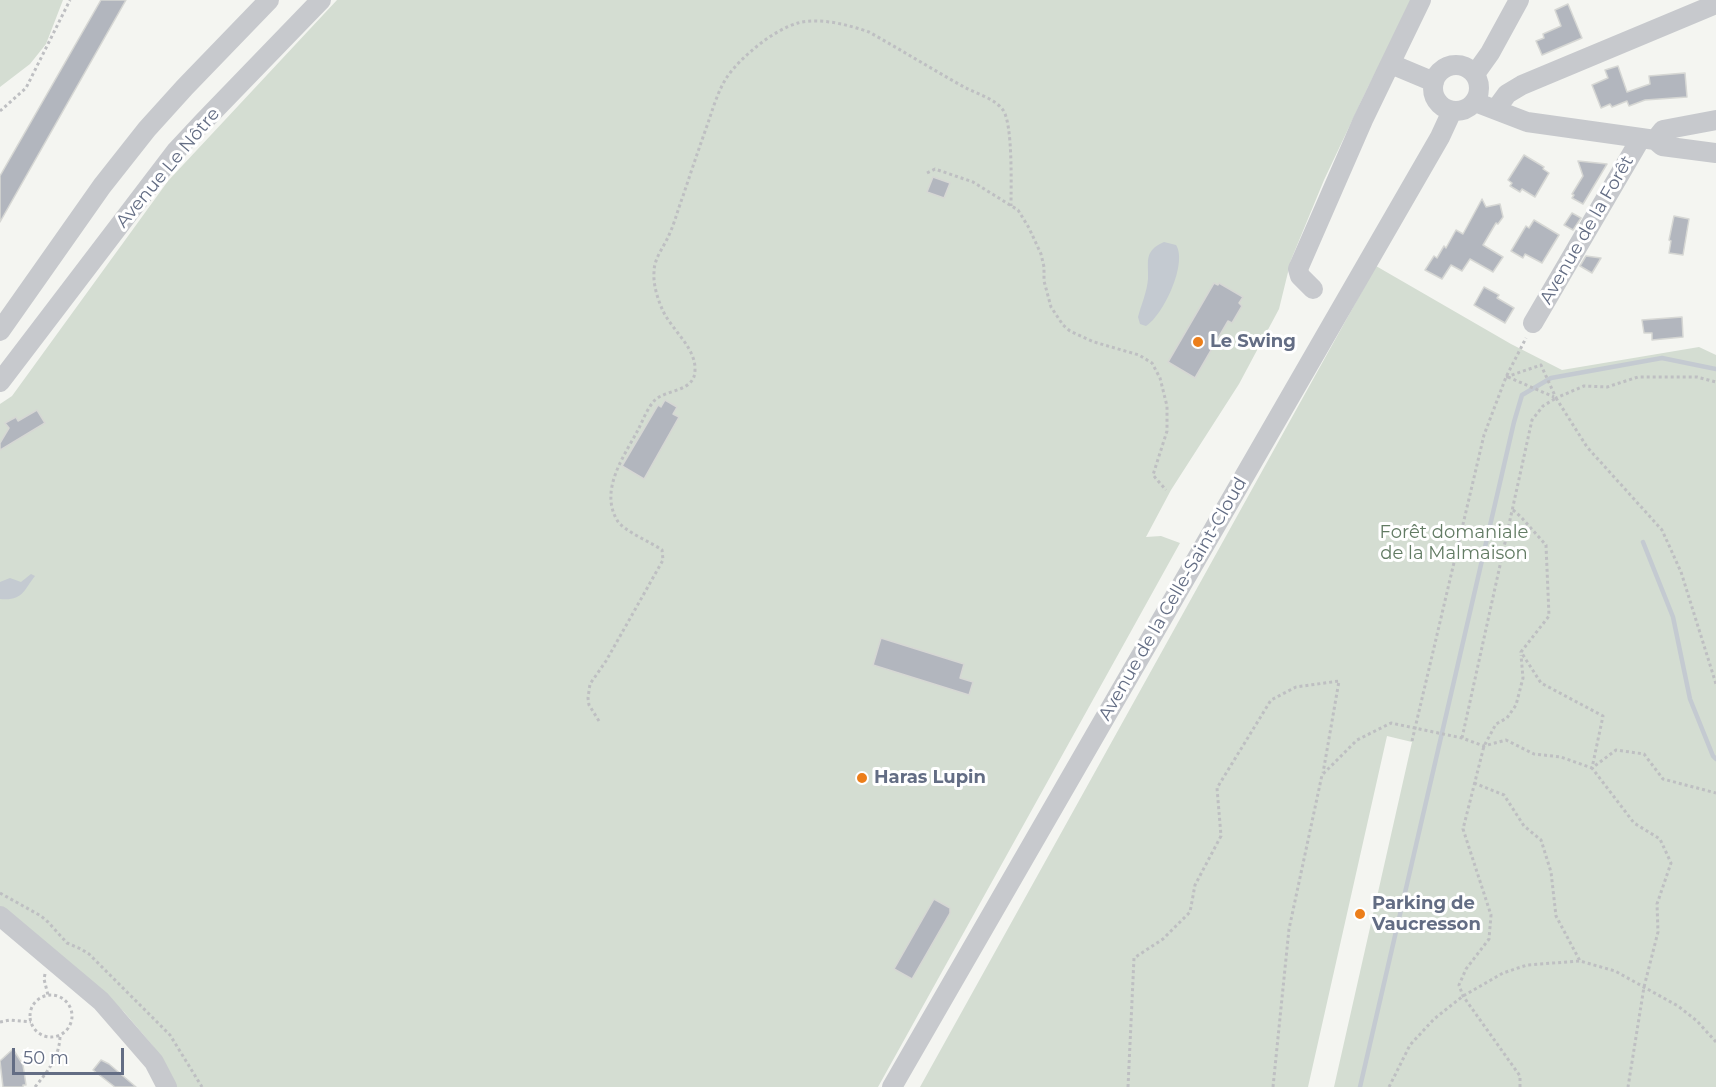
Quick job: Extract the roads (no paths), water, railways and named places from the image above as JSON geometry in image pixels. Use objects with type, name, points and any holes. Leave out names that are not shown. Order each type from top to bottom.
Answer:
[{"type":"street","name":"Avenue Le Nôtre","points":[[27,347],[2,329],[102,186],[147,129],[270,0]]},
{"type":"street","name":"Avenue Le Nôtre","points":[[0,382],[176,152],[321,0]]},
{"type":"street","points":[[1313,289],[1300,276],[1298,269],[1363,120],[1421,0]]},
{"type":"street","points":[[1475,74],[1490,53],[1519,0]]},
{"type":"street","points":[[1496,109],[1507,94],[1522,85],[1716,4]]},
{"type":"street","points":[[1391,64],[1434,82]]},
{"type":"street","points":[[1457,65],[1475,74],[1479,83],[1479,93],[1469,108],[1452,111],[1443,107],[1437,100],[1433,91],[1434,82],[1439,73],[1447,67],[1457,65]]},
{"type":"street","points":[[1475,102],[1527,122],[1648,139],[1662,146],[1716,153]]},
{"type":"street","name":"Avenue de la Celle-Saint-Cloud","points":[[892,1087],[1440,137],[1452,111]]},
{"type":"street","points":[[1648,139],[1663,130],[1716,120]]},
{"type":"street","name":"Avenue de la Forêt","points":[[1533,323],[1648,139]]},
{"type":"street","points":[[0,916],[101,1001],[154,1062],[167,1087]]},
{"type":"waterway","points":[[1360,1087],[1522,395],[1551,378],[1662,358],[1716,369]]},
{"type":"waterway","points":[[1643,542],[1673,617],[1690,699],[1716,759]]},
{"type":"place","name":"Le Swing","points":[[1198,342]]},
{"type":"place","name":"Haras Lupin","points":[[862,778]]},
{"type":"place","name":"Parking de Vaucresson","points":[[1360,914]]},
{"type":"park label","name":"Forêt domaniale de la Malmaison","points":[[1454,543]]}]
